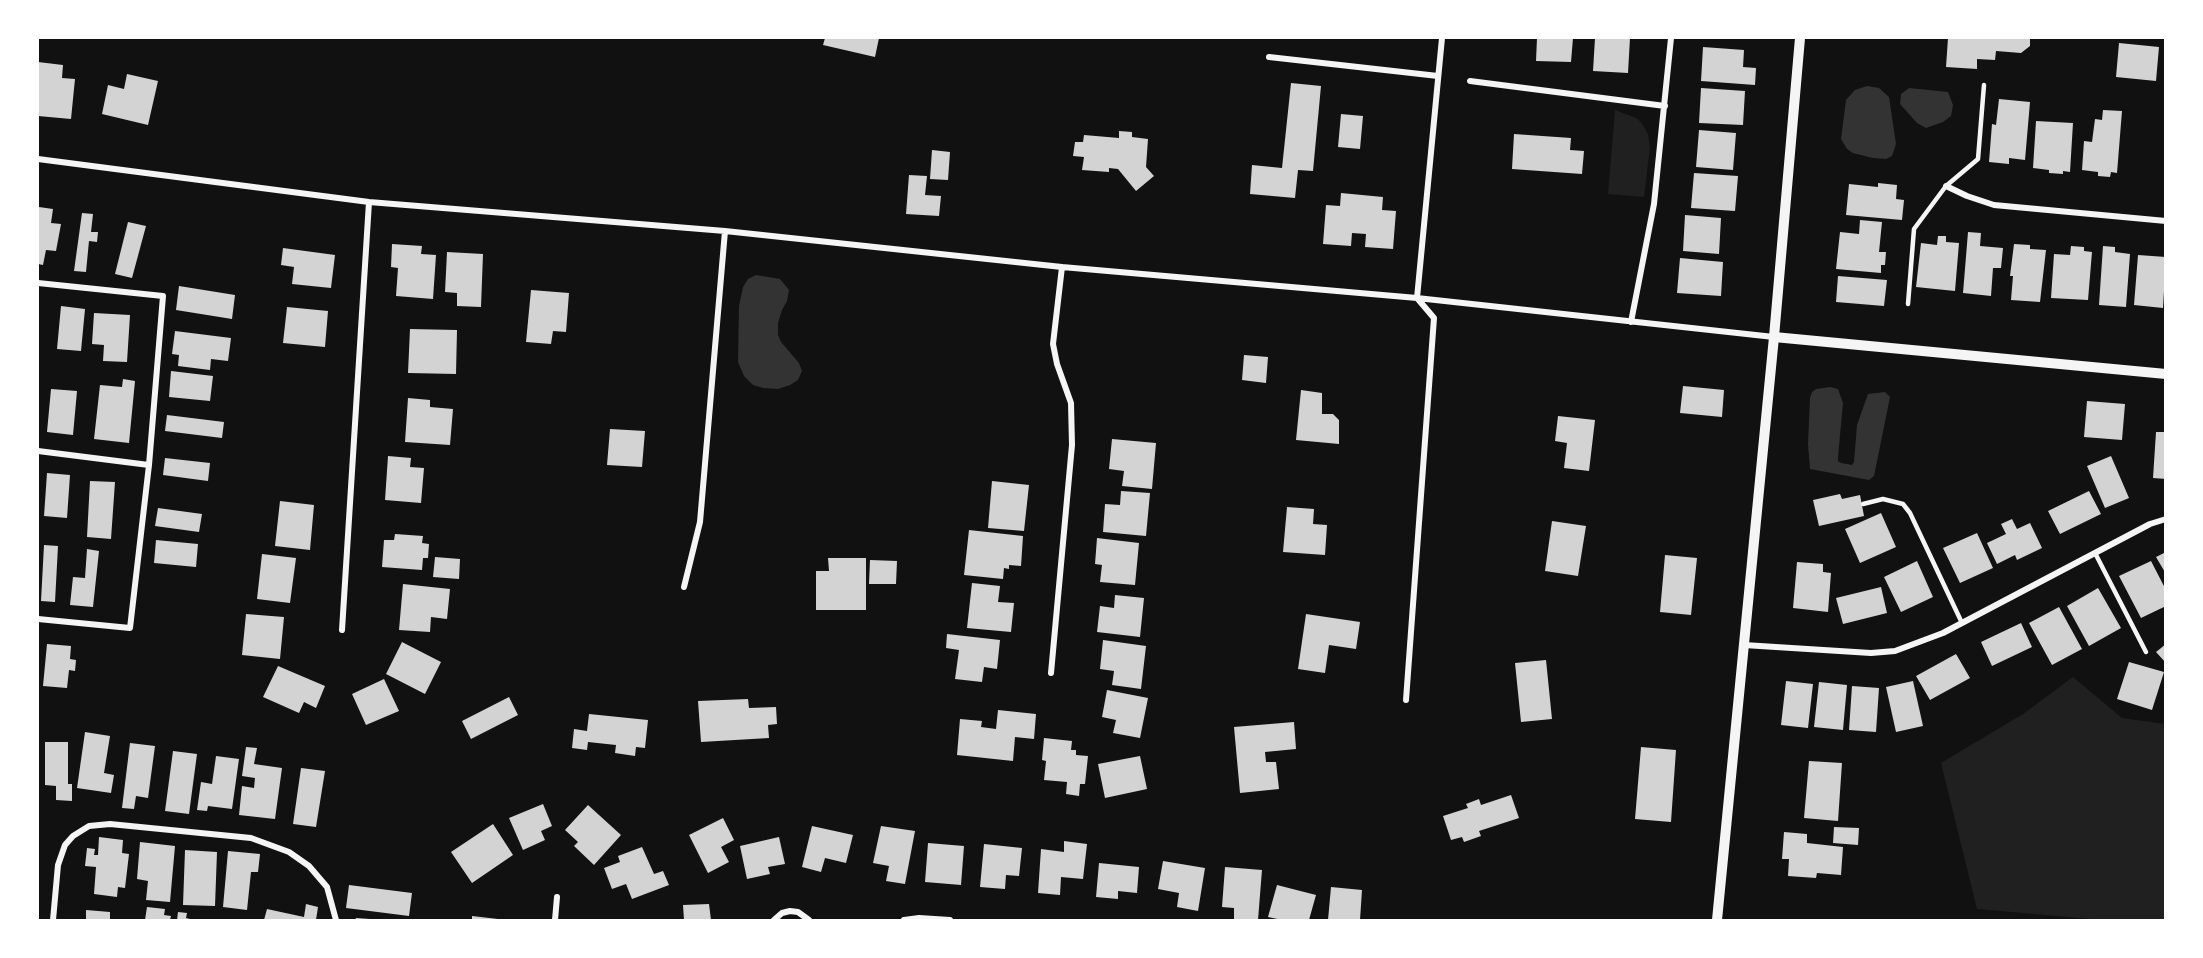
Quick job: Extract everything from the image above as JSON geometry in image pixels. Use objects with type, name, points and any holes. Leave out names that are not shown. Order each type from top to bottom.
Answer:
[{"type":"street","points":[[1406,700],[1434,318],[1417,298],[1442,38]]},
{"type":"street","points":[[1631,322],[1654,204],[1671,38]]},
{"type":"street","points":[[1717,921],[1774,337],[1800,38]]},
{"type":"street","points":[[1269,57],[1438,76]]},
{"type":"street","points":[[1470,81],[1665,106]]},
{"type":"street","points":[[38,159],[369,202],[725,231],[1062,267],[1417,298],[1774,337],[2166,374]]},
{"type":"street","points":[[1946,186],[1994,205],[2166,221]]},
{"type":"street","points":[[342,630],[369,202]]},
{"type":"street","points":[[684,587],[700,522],[725,231]]},
{"type":"street","points":[[1051,673],[1072,445],[1071,403],[1057,364],[1053,344],[1062,267]]},
{"type":"street","points":[[38,283],[163,296],[150,465],[130,628],[38,620]]},
{"type":"street","points":[[38,452],[150,465]]},
{"type":"street","points":[[1744,645],[1871,653],[1895,651],[1918,644],[1962,623],[2150,524],[2166,519]]},
{"type":"street","points":[[53,921],[58,865],[65,845],[72,836],[89,826],[110,824],[251,838],[289,852],[309,866],[327,887],[336,921]]},
{"type":"street","points":[[555,921],[557,897]]},
{"type":"street","points":[[775,919],[782,913],[790,911],[798,912],[809,921]]},
{"type":"street","points":[[904,921],[919,918],[950,921]]},
{"type":"lane","points":[[1908,304],[1914,228],[1946,186],[1978,159],[1984,85]]},
{"type":"lane","points":[[1863,504],[1883,499],[1903,504],[1910,513],[1962,623]]},
{"type":"lane","points":[[2095,553],[2146,652]]},
{"type":"shaded area","points":[[1867,86],[1879,88],[1889,97],[1896,144],[1892,156],[1886,159],[1853,153],[1847,149],[1841,139],[1846,100],[1855,90]]},
{"type":"shaded area","points":[[1909,88],[1948,92],[1953,105],[1951,116],[1943,122],[1926,128],[1917,123],[1900,104],[1901,94]]},
{"type":"shaded area","points":[[1615,110],[1636,118],[1648,134],[1650,147],[1644,197],[1608,194]]},
{"type":"shaded area","points":[[756,275],[780,279],[789,290],[778,323],[778,335],[781,342],[799,363],[802,371],[798,380],[778,389],[753,385],[744,376],[738,362],[739,306],[743,287],[748,279]]},
{"type":"shaded area","points":[[1830,387],[1838,389],[1843,403],[1838,461],[1852,465],[1857,425],[1868,394],[1885,392],[1890,397],[1874,476],[1869,480],[1810,469],[1808,444],[1810,398],[1816,389]]},
{"type":"shaded area","points":[[2073,677],[2122,718],[2165,724],[2165,920],[2103,920],[1977,909],[1941,763],[2023,714]]},
{"type":"building","points":[[825,38],[879,38],[875,57],[823,45]]},
{"type":"building","points":[[1537,38],[1573,38],[1571,62],[1536,61]]},
{"type":"building","points":[[1595,38],[1630,38],[1628,73],[1593,71]]},
{"type":"building","points":[[1948,38],[2030,38],[2030,46],[2021,53],[1996,51],[1995,60],[1977,59],[1977,69],[1946,67]]},
{"type":"building","points":[[2119,43],[2159,47],[2156,81],[2116,77]]},
{"type":"building","points":[[1703,47],[1744,50],[1743,67],[1756,68],[1755,85],[1701,81]]},
{"type":"building","points":[[38,62],[63,65],[62,78],[75,79],[71,119],[38,116]]},
{"type":"building","points":[[127,74],[158,81],[148,125],[102,114],[108,85],[124,89]]},
{"type":"building","points":[[1291,83],[1321,86],[1313,171],[1298,170],[1295,198],[1250,194],[1252,165],[1282,168]]},
{"type":"building","points":[[1701,88],[1745,91],[1743,125],[1699,123]]},
{"type":"building","points":[[1999,99],[2030,102],[2025,160],[2009,158],[2009,164],[1989,162],[1992,124],[1996,125]]},
{"type":"building","points":[[2103,110],[2122,111],[2117,173],[2111,172],[2110,177],[2098,176],[2098,172],[2082,170],[2084,141],[2092,142],[2095,119],[2102,120]]},
{"type":"building","points":[[1341,114],[1363,116],[1360,149],[1338,147]]},
{"type":"building","points":[[2036,121],[2073,123],[2070,172],[2049,173],[2049,170],[2033,168]]},
{"type":"building","points":[[1699,130],[1736,133],[1733,170],[1696,167]]},
{"type":"building","points":[[1119,131],[1132,132],[1132,137],[1148,139],[1146,167],[1154,176],[1136,191],[1118,169],[1109,168],[1109,172],[1082,170],[1084,157],[1073,156],[1075,142],[1083,142],[1084,135],[1119,138]]},
{"type":"building","points":[[1514,134],[1571,138],[1570,150],[1584,151],[1582,174],[1512,169]]},
{"type":"building","points":[[932,150],[950,152],[948,180],[930,179]]},
{"type":"building","points":[[1694,173],[1738,176],[1735,211],[1691,208]]},
{"type":"building","points":[[909,175],[927,176],[925,195],[941,196],[939,216],[906,214]]},
{"type":"building","points":[[1878,183],[1897,185],[1896,199],[1904,200],[1902,220],[1846,215],[1849,184],[1878,187]]},
{"type":"building","points":[[1341,193],[1383,197],[1382,210],[1396,211],[1393,249],[1365,247],[1366,234],[1352,233],[1351,246],[1323,244],[1326,205],[1340,206]]},
{"type":"building","points":[[39,207],[53,209],[51,223],[61,224],[56,251],[46,250],[43,265],[38,264]]},
{"type":"building","points":[[82,213],[93,214],[91,232],[98,232],[97,242],[89,241],[86,272],[74,271]]},
{"type":"building","points":[[1685,215],[1721,218],[1719,254],[1683,251]]},
{"type":"building","points":[[1860,220],[1882,222],[1879,252],[1886,252],[1885,265],[1881,265],[1881,273],[1836,269],[1840,232],[1859,234]]},
{"type":"building","points":[[128,222],[146,226],[132,278],[115,274]]},
{"type":"building","points":[[1968,232],[1981,233],[1980,246],[2003,248],[2001,268],[1993,268],[1991,296],[1963,293]]},
{"type":"building","points":[[1938,236],[1946,236],[1946,242],[1959,243],[1955,291],[1916,287],[1921,243],[1937,245]]},
{"type":"building","points":[[392,244],[422,246],[421,254],[436,255],[433,299],[396,296],[398,268],[391,267]]},
{"type":"building","points":[[2014,244],[2030,245],[2030,249],[2046,250],[2040,302],[2011,300],[2013,276],[2010,276]]},
{"type":"building","points":[[2071,246],[2084,247],[2084,251],[2092,252],[2088,300],[2051,298],[2054,254],[2070,255]]},
{"type":"building","points":[[2103,246],[2115,247],[2115,252],[2130,254],[2126,307],[2099,305]]},
{"type":"building","points":[[283,248],[335,255],[331,288],[292,284],[294,267],[281,265]]},
{"type":"building","points":[[447,252],[483,254],[481,307],[457,306],[457,293],[445,292]]},
{"type":"building","points":[[2138,255],[2166,257],[2163,308],[2134,305]]},
{"type":"building","points":[[1680,258],[1723,262],[1721,296],[1677,293]]},
{"type":"building","points":[[1838,276],[1887,280],[1884,306],[1836,302]]},
{"type":"building","points":[[179,286],[235,295],[232,319],[176,310]]},
{"type":"building","points":[[531,290],[569,293],[566,332],[553,331],[551,344],[526,342]]},
{"type":"building","points":[[61,306],[85,309],[81,351],[57,349]]},
{"type":"building","points":[[287,307],[328,311],[325,347],[283,343]]},
{"type":"building","points":[[94,313],[130,315],[127,362],[103,361],[104,345],[92,344]]},
{"type":"building","points":[[410,329],[457,330],[456,374],[408,373]]},
{"type":"building","points":[[175,331],[231,338],[228,361],[211,359],[210,370],[178,366],[179,355],[172,354]]},
{"type":"building","points":[[1244,355],[1268,357],[1266,383],[1242,380]]},
{"type":"building","points":[[171,371],[213,376],[210,401],[169,397]]},
{"type":"building","points":[[123,379],[135,381],[129,443],[94,439],[100,385],[122,387]]},
{"type":"building","points":[[1683,386],[1724,390],[1722,417],[1680,413]]},
{"type":"building","points":[[51,389],[77,391],[73,435],[47,432]]},
{"type":"building","points":[[1301,390],[1322,393],[1322,414],[1333,414],[1339,420],[1339,444],[1296,440]]},
{"type":"building","points":[[408,398],[430,400],[430,407],[453,409],[450,445],[405,442]]},
{"type":"building","points":[[2087,401],[2125,404],[2122,440],[2084,437]]},
{"type":"building","points":[[167,415],[224,422],[222,438],[165,431]]},
{"type":"building","points":[[1558,416],[1595,420],[1589,471],[1564,468],[1567,443],[1555,441]]},
{"type":"building","points":[[610,429],[645,431],[642,467],[607,465]]},
{"type":"building","points":[[2156,432],[2166,432],[2166,479],[2153,478]]},
{"type":"building","points":[[1112,439],[1156,443],[1152,489],[1122,486],[1124,471],[1109,469]]},
{"type":"building","points":[[388,456],[411,458],[410,467],[424,468],[421,503],[385,500]]},
{"type":"building","points":[[2111,456],[2129,498],[2105,508],[2087,466]]},
{"type":"building","points":[[165,458],[210,463],[208,481],[163,475]]},
{"type":"building","points":[[47,473],[70,475],[67,518],[44,516]]},
{"type":"building","points":[[90,481],[115,482],[111,539],[87,537]]},
{"type":"building","points":[[992,481],[1029,485],[1024,531],[988,528]]},
{"type":"building","points":[[1121,491],[1150,493],[1146,536],[1103,532],[1105,504],[1120,505]]},
{"type":"building","points":[[2089,491],[2101,514],[2060,534],[2048,511]]},
{"type":"building","points":[[1840,494],[1842,499],[1860,495],[1864,516],[1819,526],[1813,500]]},
{"type":"building","points":[[280,501],[314,505],[310,550],[275,546]]},
{"type":"building","points":[[1287,507],[1314,509],[1313,524],[1327,525],[1325,555],[1283,552]]},
{"type":"building","points":[[158,508],[202,514],[199,532],[155,526]]},
{"type":"building","points":[[1881,513],[1896,547],[1860,563],[1845,529]]},
{"type":"building","points":[[2012,519],[2017,529],[2030,523],[2042,548],[2017,560],[2015,555],[1997,564],[1987,543],[2006,534],[2001,524]]},
{"type":"building","points":[[1552,521],[1586,526],[1578,576],[1545,571]]},
{"type":"building","points":[[969,530],[1023,536],[1021,566],[1009,565],[1009,569],[1004,568],[1003,579],[964,575]]},
{"type":"building","points":[[1977,533],[1993,568],[1960,583],[1943,548]]},
{"type":"building","points":[[395,534],[423,536],[422,543],[429,544],[428,558],[423,558],[422,570],[382,567],[384,540],[394,540]]},
{"type":"building","points":[[1097,538],[1139,543],[1135,585],[1100,582],[1102,565],[1095,564]]},
{"type":"building","points":[[156,540],[198,544],[196,567],[154,563]]},
{"type":"building","points":[[44,545],[58,546],[55,602],[41,601]]},
{"type":"building","points":[[87,549],[99,551],[93,607],[70,605],[73,577],[85,578]]},
{"type":"building","points":[[2166,552],[2166,574],[2156,557]]},
{"type":"building","points":[[262,554],[296,558],[290,603],[257,599]]},
{"type":"building","points":[[1665,555],[1697,558],[1691,615],[1660,612]]},
{"type":"building","points":[[435,557],[460,559],[459,579],[433,577]]},
{"type":"building","points":[[828,558],[866,558],[866,610],[816,610],[816,571],[829,571]]},
{"type":"building","points":[[870,560],[897,561],[896,584],[869,584]]},
{"type":"building","points":[[1917,561],[1933,597],[1901,612],[1884,577]]},
{"type":"building","points":[[2151,561],[2166,590],[2166,606],[2141,618],[2119,576]]},
{"type":"building","points":[[1797,562],[1823,564],[1823,572],[1831,573],[1828,612],[1793,608]]},
{"type":"building","points":[[972,583],[1000,586],[998,602],[1014,603],[1011,632],[967,628]]},
{"type":"building","points":[[403,584],[450,589],[447,619],[431,617],[430,632],[399,630]]},
{"type":"building","points":[[1881,587],[1887,613],[1843,624],[1836,598]]},
{"type":"building","points":[[2098,588],[2121,628],[2089,646],[2067,606]]},
{"type":"building","points":[[1115,595],[1144,598],[1140,637],[1097,632],[1100,606],[1114,608]]},
{"type":"building","points":[[2059,607],[2082,649],[2052,665],[2029,623]]},
{"type":"building","points":[[246,614],[284,617],[280,659],[242,655]]},
{"type":"building","points":[[1306,614],[1360,622],[1356,649],[1329,645],[1325,673],[1298,669]]},
{"type":"building","points":[[2021,623],[2032,647],[1992,666],[1981,642]]},
{"type":"building","points":[[947,634],[1000,640],[997,669],[984,667],[982,682],[955,679],[959,650],[946,648]]},
{"type":"building","points":[[1103,640],[1146,646],[1141,689],[1112,685],[1114,671],[1100,669]]},
{"type":"building","points":[[402,642],[441,662],[425,694],[386,674]]},
{"type":"building","points":[[47,644],[71,646],[70,659],[76,660],[75,671],[69,670],[67,688],[43,686]]},
{"type":"building","points":[[2166,644],[2166,663],[2156,652]]},
{"type":"building","points":[[1956,654],[1970,678],[1930,700],[1916,676]]},
{"type":"building","points":[[1546,660],[1552,719],[1521,722],[1515,663]]},
{"type":"building","points":[[2129,662],[2164,672],[2152,710],[2117,699]]},
{"type":"building","points":[[278,666],[325,686],[316,708],[304,702],[299,713],[263,697]]},
{"type":"building","points":[[384,679],[399,711],[366,725],[352,694]]},
{"type":"building","points":[[1786,681],[1813,684],[1808,728],[1781,725]]},
{"type":"building","points":[[1913,681],[1923,726],[1896,732],[1886,687]]},
{"type":"building","points":[[1819,682],[1847,685],[1843,730],[1814,727]]},
{"type":"building","points":[[1852,686],[1879,688],[1876,732],[1849,730]]},
{"type":"building","points":[[1107,690],[1148,698],[1140,738],[1113,733],[1116,720],[1102,717]]},
{"type":"building","points":[[509,697],[518,715],[471,739],[462,721]]},
{"type":"building","points":[[748,699],[749,708],[776,707],[777,724],[768,725],[769,738],[701,742],[698,701]]},
{"type":"building","points":[[998,710],[1036,714],[1034,739],[1015,737],[1013,761],[957,755],[960,719],[982,721],[981,727],[996,729]]},
{"type":"building","points":[[589,714],[648,720],[645,748],[636,747],[635,756],[615,753],[616,745],[588,742],[587,750],[572,748],[574,729],[587,731]]},
{"type":"building","points":[[1294,722],[1296,749],[1265,752],[1266,762],[1276,762],[1279,789],[1240,793],[1234,727]]},
{"type":"building","points":[[85,732],[110,736],[104,773],[114,775],[111,793],[77,788]]},
{"type":"building","points":[[1044,738],[1072,741],[1071,750],[1076,750],[1076,755],[1088,756],[1085,784],[1080,784],[1079,796],[1066,794],[1067,782],[1044,780],[1046,761],[1042,760]]},
{"type":"building","points":[[45,742],[68,742],[68,784],[72,784],[72,801],[56,800],[56,786],[45,785]]},
{"type":"building","points":[[130,743],[155,746],[148,798],[136,796],[134,809],[122,808]]},
{"type":"building","points":[[246,747],[257,748],[254,764],[282,768],[275,819],[239,815],[242,786],[254,788],[255,778],[242,776]]},
{"type":"building","points":[[1641,747],[1676,750],[1671,822],[1635,819]]},
{"type":"building","points":[[173,751],[197,754],[189,814],[165,811]]},
{"type":"building","points":[[216,756],[239,759],[232,809],[208,806],[207,811],[197,810],[201,782],[212,784]]},
{"type":"building","points":[[1140,756],[1147,789],[1105,798],[1098,764]]},
{"type":"building","points":[[1809,761],[1842,763],[1838,821],[1804,818]]},
{"type":"building","points":[[301,768],[325,771],[316,827],[293,824]]},
{"type":"building","points":[[1511,795],[1519,818],[1479,831],[1481,836],[1464,842],[1462,837],[1451,840],[1443,816],[1468,808],[1466,804],[1479,799],[1481,805]]},
{"type":"building","points":[[543,804],[552,826],[541,831],[545,840],[523,850],[509,818]]},
{"type":"building","points":[[588,805],[621,835],[594,865],[574,846],[578,842],[565,830]]},
{"type":"building","points":[[723,818],[734,840],[721,847],[729,862],[708,873],[689,835]]},
{"type":"building","points":[[493,824],[513,855],[472,883],[451,852]]},
{"type":"building","points":[[812,826],[853,835],[846,863],[825,858],[821,872],[802,867]]},
{"type":"building","points":[[881,826],[915,831],[905,884],[886,881],[889,866],[873,863]]},
{"type":"building","points":[[1834,827],[1859,828],[1858,845],[1833,843]]},
{"type":"building","points":[[1784,832],[1807,834],[1807,843],[1843,847],[1841,875],[1817,873],[1816,878],[1788,876],[1789,859],[1782,859]]},
{"type":"building","points":[[99,837],[123,840],[122,853],[129,854],[125,888],[118,887],[117,897],[94,894],[96,867],[85,866],[87,848],[95,849],[94,855],[98,855]]},
{"type":"building","points":[[779,837],[785,864],[768,867],[770,874],[747,879],[740,846]]},
{"type":"building","points":[[1064,841],[1087,844],[1083,879],[1061,877],[1060,895],[1038,893],[1041,849],[1064,852]]},
{"type":"building","points":[[140,842],[175,846],[170,902],[146,900],[148,881],[137,879]]},
{"type":"building","points":[[928,843],[964,846],[961,885],[925,882]]},
{"type":"building","points":[[984,844],[1022,848],[1019,876],[1006,875],[1005,889],[980,887]]},
{"type":"building","points":[[642,847],[654,874],[663,871],[669,885],[632,899],[626,884],[612,889],[604,868],[620,862],[618,856]]},
{"type":"building","points":[[185,850],[217,852],[215,906],[183,905]]},
{"type":"building","points":[[228,851],[260,854],[258,872],[251,872],[247,910],[223,907]]},
{"type":"building","points":[[1163,861],[1205,868],[1198,911],[1177,907],[1179,893],[1158,889]]},
{"type":"building","points":[[1099,863],[1139,867],[1137,893],[1118,891],[1118,899],[1096,897]]},
{"type":"building","points":[[1225,867],[1262,870],[1258,920],[1234,920],[1234,908],[1222,907]]},
{"type":"building","points":[[349,885],[412,893],[409,916],[346,908]]},
{"type":"building","points":[[1277,885],[1316,895],[1309,920],[1282,920],[1268,917]]},
{"type":"building","points":[[1331,887],[1362,890],[1360,920],[1328,920]]},
{"type":"building","points":[[306,904],[318,907],[316,920],[264,920],[267,909],[304,917]]},
{"type":"building","points":[[709,904],[711,920],[684,920],[683,905]]},
{"type":"building","points":[[147,907],[165,909],[164,915],[171,916],[170,920],[145,920]]},
{"type":"building","points":[[86,910],[110,912],[110,920],[86,920]]},
{"type":"building","points":[[178,912],[187,913],[186,918],[194,920],[177,920]]},
{"type":"building","points":[[472,916],[498,919],[498,920],[472,920]]}]
